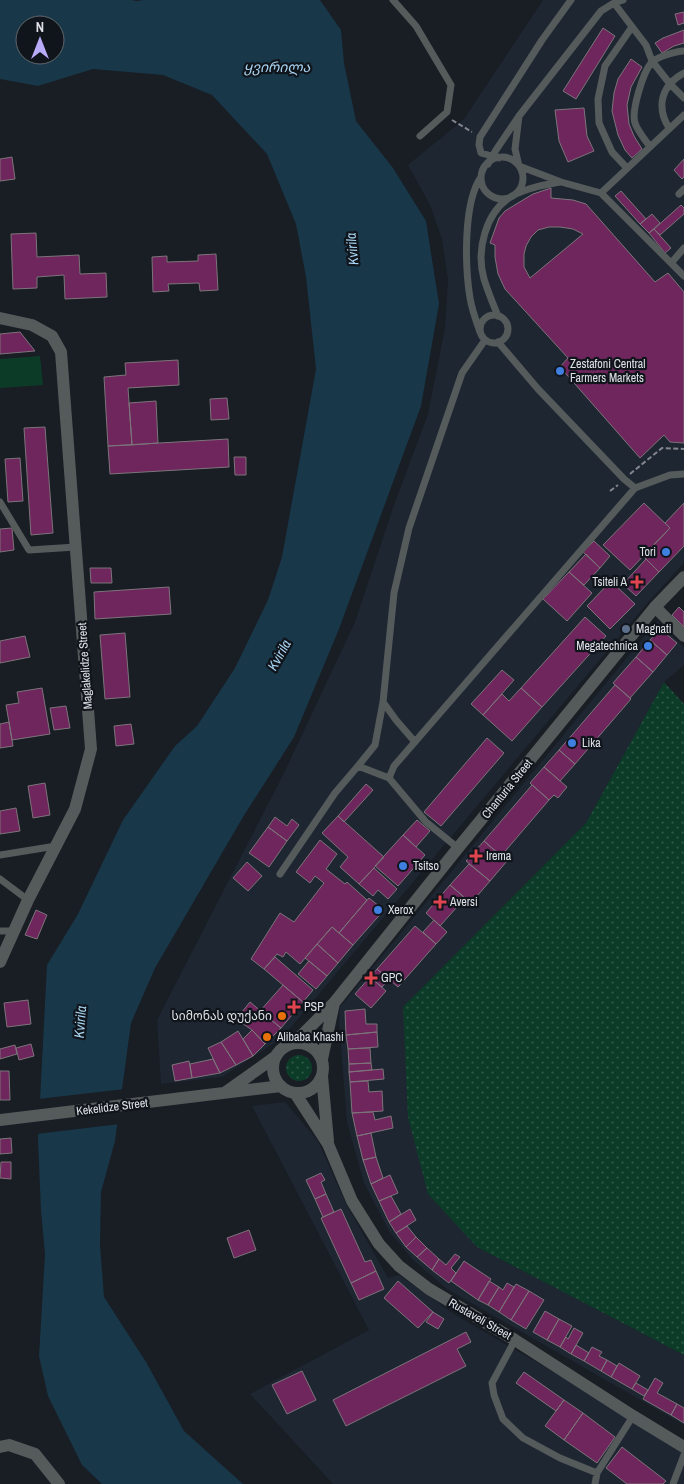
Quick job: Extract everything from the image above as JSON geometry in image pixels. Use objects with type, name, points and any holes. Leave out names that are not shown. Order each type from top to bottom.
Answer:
[{"type":"street","name":"Maglakelidze Street","points":[[0,318],[32,325],[52,336],[61,352],[91,749],[75,809],[28,900],[0,962]]},
{"type":"street","name":"Chanturia Street","points":[[295,1042],[334,1003],[655,607],[684,578]]},
{"type":"street","points":[[655,607],[684,636]]},
{"type":"street","name":"Chanturia Street","points":[[322,1059],[334,1003]]},
{"type":"street","points":[[295,1042],[302,1042],[319,1052],[324,1070],[318,1084],[310,1090],[295,1093],[281,1086],[273,1069],[275,1057],[283,1047],[295,1042]]},
{"type":"street","name":"Kekelidze Street","points":[[224,1093],[275,1057]]},
{"type":"street","name":"Rustaveli Street","points":[[322,1076],[328,1144]]},
{"type":"street","name":"Kekelidze Street","points":[[0,1120],[281,1086]]},
{"type":"street","name":"Rustaveli Street","points":[[295,1093],[328,1144],[352,1202],[379,1244],[399,1266],[429,1289],[515,1340],[684,1447]]},
{"type":"street","points":[[0,1447],[9,1445],[35,1454],[59,1484]]},
{"type":"lane","points":[[393,0],[416,26],[452,85],[447,112],[420,136]]},
{"type":"lane","points":[[571,0],[542,40],[480,137],[481,153],[510,159],[519,166],[561,182],[600,193],[672,262],[684,276]]},
{"type":"lane","points":[[519,116],[515,149],[523,180],[520,189],[496,210],[486,230],[481,255],[484,278],[498,316],[505,322],[508,330],[505,337],[498,342],[490,342],[485,340],[480,332],[470,299],[467,258],[471,202],[477,183],[519,116],[600,11],[623,0]]},
{"type":"lane","points":[[614,3],[646,45],[652,61],[684,98]]},
{"type":"lane","points":[[627,168],[612,152],[599,123],[598,99],[605,66],[632,27]]},
{"type":"lane","points":[[650,147],[635,123],[637,96],[644,74],[652,61],[677,51],[684,51]]},
{"type":"lane","points":[[669,128],[661,110],[662,98],[675,78],[684,74]]},
{"type":"lane","points":[[600,193],[684,115]]},
{"type":"lane","points":[[481,177],[485,189],[491,195],[502,199],[536,187],[561,182]]},
{"type":"lane","points":[[672,262],[684,248]]},
{"type":"lane","points":[[480,332],[481,324],[486,317],[498,316]]},
{"type":"lane","points":[[280,874],[335,793],[375,745],[383,702],[394,593],[409,528],[462,373],[485,340]]},
{"type":"lane","points":[[498,342],[538,389],[624,479],[635,488]]},
{"type":"lane","points":[[388,778],[394,766],[635,488],[670,475],[684,474]]},
{"type":"lane","points":[[0,502],[29,550],[76,547]]},
{"type":"lane","points":[[383,702],[416,742]]},
{"type":"lane","points":[[358,766],[388,778],[426,822],[458,848]]},
{"type":"lane","points":[[0,855],[56,846]]},
{"type":"lane","points":[[0,879],[28,900]]},
{"type":"lane","points":[[0,931],[14,930]]},
{"type":"lane","points":[[515,1340],[492,1383],[503,1419],[523,1438],[560,1458],[597,1473]]},
{"type":"lane","points":[[595,1484],[597,1473],[633,1416]]},
{"type":"lane","points":[[673,1484],[684,1455]]},
{"type":"path","points":[[444,115],[480,137]]},
{"type":"path","points":[[610,492],[662,448],[684,449]]},
{"type":"shaded area","name":"Zestafoni Central Farmers Markets","points":[[543,0],[684,0],[684,563],[650,600],[282,1038],[222,1077],[161,1084],[157,1020],[284,773],[355,622],[394,505],[428,414],[445,328],[448,280],[442,239],[430,205],[408,165],[464,119]]},
{"type":"shaded area","points":[[657,621],[684,647],[684,665],[664,682],[586,823],[403,1007],[477,1247],[684,1355],[684,1425],[447,1289],[412,1259],[389,1231],[364,1183],[347,1122],[339,1021],[340,1007]]},
{"type":"shaded area","points":[[285,1102],[318,1141],[346,1204],[388,1278],[399,1275],[454,1314],[684,1448],[684,1484],[333,1484],[250,1394],[369,1330],[252,1106]]},
{"type":"green space","points":[[40,356],[43,385],[0,388],[0,359]]},
{"type":"green space","points":[[664,682],[684,704],[684,1355],[477,1247],[428,1194],[408,1117],[403,1007],[586,823]]},
{"type":"green space","points":[[299,1055],[308,1059],[312,1068],[308,1077],[299,1081],[290,1077],[286,1068],[290,1059]]},
{"type":"water","name":"ყვირილა","points":[[0,0],[320,0],[341,30],[344,63],[356,121],[393,168],[426,221],[439,304],[421,406],[339,629],[294,737],[243,817],[155,968],[131,1023],[115,1141],[101,1192],[100,1245],[104,1297],[146,1362],[184,1431],[243,1484],[102,1484],[82,1465],[48,1396],[39,1356],[45,1254],[38,1139],[47,965],[78,914],[123,820],[175,746],[197,726],[235,668],[268,600],[282,557],[316,369],[306,277],[296,224],[267,154],[212,95],[163,75],[93,69],[38,86],[0,79]]},
{"type":"pier","points":[[125,1089],[120,1124],[36,1134],[38,1099]]},
{"type":"building","points":[[684,12],[684,23],[678,25],[675,14]]},
{"type":"building","points":[[603,28],[615,36],[576,99],[563,91]]},
{"type":"building","points":[[684,30],[684,43],[662,53],[655,43]]},
{"type":"building","points":[[631,59],[642,67],[631,87],[627,105],[629,124],[642,149],[632,158],[625,150],[618,135],[612,111],[618,79]]},
{"type":"building","points":[[584,108],[587,136],[594,151],[568,162],[559,141],[555,110]]},
{"type":"building","points":[[12,157],[15,179],[0,181],[0,159]]},
{"type":"building","points":[[684,159],[684,177],[682,179],[674,170]]},
{"type":"building","points":[[551,188],[551,198],[573,200],[586,204],[655,282],[668,273],[684,292],[684,443],[670,442],[664,435],[640,458],[560,367],[568,358],[505,289],[498,274],[495,245],[490,243],[499,218],[505,211],[533,194]],"holes":[[[560,227],[573,229],[583,234],[530,278],[524,267],[524,254],[531,237],[538,230]]]},
{"type":"building","points":[[621,191],[646,219],[640,224],[615,196]]},
{"type":"building","points":[[681,205],[684,208],[684,214],[660,235],[654,229]]},
{"type":"building","points":[[652,214],[660,223],[649,233],[640,224]]},
{"type":"building","points":[[654,229],[671,248],[665,253],[649,233]]},
{"type":"building","points":[[36,233],[37,257],[79,255],[80,274],[106,273],[107,297],[65,299],[64,275],[37,277],[37,288],[13,289],[11,234]]},
{"type":"building","points":[[216,254],[218,290],[200,291],[199,283],[168,284],[169,291],[153,292],[152,257],[167,256],[167,262],[198,261],[198,255]]},
{"type":"building","points":[[20,332],[35,351],[0,354],[0,334]]},
{"type":"building","points":[[178,360],[179,385],[128,388],[132,445],[108,446],[104,377],[126,375],[125,363]]},
{"type":"building","points":[[227,398],[229,419],[211,420],[210,399]]},
{"type":"building","points":[[156,401],[158,443],[132,445],[129,403]]},
{"type":"building","points":[[45,427],[53,533],[31,535],[24,428]]},
{"type":"building","points":[[228,439],[229,467],[110,474],[108,446]]},
{"type":"building","points":[[234,457],[246,457],[246,475],[235,475]]},
{"type":"building","points":[[20,458],[23,501],[8,502],[5,459]]},
{"type":"building","points":[[644,503],[670,528],[630,570],[603,545]]},
{"type":"building","points":[[684,503],[684,546],[659,572],[643,556],[670,528],[665,523]]},
{"type":"building","points":[[12,528],[14,550],[0,552],[0,529]]},
{"type":"building","points":[[594,541],[610,556],[600,568],[583,552]]},
{"type":"building","points":[[586,554],[600,568],[584,585],[569,572]]},
{"type":"building","points":[[646,559],[659,572],[636,596],[623,584]]},
{"type":"building","points":[[90,568],[111,568],[112,583],[91,583]]},
{"type":"building","points":[[569,572],[592,593],[567,621],[543,599]]},
{"type":"building","points":[[611,581],[635,604],[610,629],[587,606]]},
{"type":"building","points":[[169,587],[171,614],[95,619],[94,592]]},
{"type":"building","points":[[679,607],[684,612],[684,627],[672,615]]},
{"type":"building","points":[[585,617],[606,636],[542,707],[521,688]]},
{"type":"building","points":[[660,629],[677,643],[667,655],[650,640]]},
{"type":"building","points":[[125,633],[130,697],[105,699],[100,635]]},
{"type":"building","points":[[25,636],[30,657],[0,663],[0,641]]},
{"type":"building","points":[[650,640],[667,655],[653,672],[636,657]]},
{"type":"building","points":[[636,657],[653,672],[630,698],[613,683]]},
{"type":"building","points":[[502,670],[514,680],[483,715],[471,704]]},
{"type":"building","points":[[615,685],[631,699],[575,764],[559,750]]},
{"type":"building","points":[[42,688],[50,734],[12,740],[6,705],[19,703],[17,692]]},
{"type":"building","points":[[521,688],[542,707],[512,741],[483,715],[502,694],[509,701]]},
{"type":"building","points":[[66,706],[70,728],[54,730],[50,708]]},
{"type":"building","points":[[9,722],[13,746],[0,748],[0,724]]},
{"type":"building","points":[[131,724],[134,744],[116,746],[114,726]]},
{"type":"building","points":[[487,738],[504,753],[441,826],[424,812]]},
{"type":"building","points":[[559,750],[575,764],[560,781],[544,767]]},
{"type":"building","points":[[544,767],[567,787],[558,798],[554,795],[549,800],[530,783]]},
{"type":"building","points":[[45,783],[50,815],[33,818],[28,786]]},
{"type":"building","points":[[366,784],[373,790],[344,822],[338,816]]},
{"type":"building","points":[[532,785],[549,800],[501,856],[484,841]]},
{"type":"building","points":[[16,808],[20,831],[0,834],[0,811]]},
{"type":"building","points":[[338,816],[384,857],[359,884],[340,867],[348,857],[322,833]]},
{"type":"building","points":[[275,817],[287,826],[292,819],[299,825],[287,841],[268,827]]},
{"type":"building","points":[[417,820],[430,831],[416,847],[403,835]]},
{"type":"building","points":[[268,827],[287,841],[269,867],[249,853]]},
{"type":"building","points":[[403,835],[425,855],[398,886],[375,866]]},
{"type":"building","points":[[320,840],[337,854],[326,869],[345,884],[347,882],[367,900],[339,933],[332,927],[300,964],[286,952],[283,957],[277,954],[264,969],[251,959],[280,913],[294,922],[324,883],[315,876],[310,883],[296,872]]},
{"type":"building","points":[[484,841],[507,861],[490,881],[466,861]]},
{"type":"building","points":[[247,862],[262,876],[248,891],[233,878]]},
{"type":"building","points":[[469,864],[490,881],[471,903],[450,885]]},
{"type":"building","points":[[374,868],[397,889],[388,899],[378,890],[373,896],[359,884]]},
{"type":"building","points":[[450,885],[465,898],[440,926],[426,913]]},
{"type":"building","points":[[369,898],[384,910],[353,945],[339,933]]},
{"type":"building","points":[[36,910],[47,915],[37,939],[25,935]]},
{"type":"building","points":[[434,920],[447,932],[436,944],[423,932]]},
{"type":"building","points":[[415,926],[436,944],[398,987],[377,969]]},
{"type":"building","points":[[332,927],[353,945],[338,963],[317,944]]},
{"type":"building","points":[[317,944],[338,963],[327,976],[305,958]]},
{"type":"building","points":[[275,957],[313,990],[303,1002],[264,969]]},
{"type":"building","points":[[309,961],[327,976],[316,989],[298,974]]},
{"type":"building","points":[[377,969],[389,979],[382,987],[370,977]]},
{"type":"building","points":[[370,977],[386,991],[371,1008],[355,994]]},
{"type":"building","points":[[283,985],[303,1002],[281,1028],[260,1011]]},
{"type":"building","points":[[28,1000],[31,1024],[7,1027],[4,1003]]},
{"type":"building","points":[[250,1002],[281,1028],[265,1044],[252,1030],[236,1019]]},
{"type":"building","points":[[365,1009],[366,1024],[377,1024],[377,1032],[346,1035],[345,1011]]},
{"type":"building","points":[[252,1030],[265,1044],[253,1056],[243,1039]]},
{"type":"building","points":[[238,1031],[253,1056],[236,1065],[221,1042]]},
{"type":"building","points":[[377,1032],[378,1047],[348,1049],[346,1035]]},
{"type":"building","points":[[221,1042],[236,1065],[220,1073],[208,1048]]},
{"type":"building","points":[[31,1044],[34,1056],[19,1060],[16,1048]]},
{"type":"building","points":[[15,1045],[17,1054],[0,1059],[0,1049]]},
{"type":"building","points":[[370,1048],[371,1063],[349,1064],[348,1049]]},
{"type":"building","points":[[213,1059],[220,1073],[192,1078],[190,1064]]},
{"type":"building","points":[[189,1061],[192,1078],[175,1081],[172,1065]]},
{"type":"building","points":[[371,1063],[372,1070],[349,1072],[349,1064]]},
{"type":"building","points":[[383,1069],[384,1079],[350,1082],[349,1072]]},
{"type":"building","points":[[0,1071],[9,1071],[10,1100],[0,1100]]},
{"type":"building","points":[[368,1081],[369,1092],[382,1091],[383,1111],[352,1113],[350,1082]]},
{"type":"building","points":[[373,1112],[375,1120],[391,1116],[393,1128],[357,1136],[352,1113]]},
{"type":"building","points":[[371,1133],[376,1157],[363,1160],[357,1136]]},
{"type":"building","points":[[11,1138],[12,1153],[0,1154],[0,1139]]},
{"type":"building","points":[[376,1157],[383,1178],[371,1184],[363,1160]]},
{"type":"building","points":[[1,1162],[11,1162],[11,1179],[0,1178]]},
{"type":"building","points":[[321,1173],[325,1180],[321,1182],[326,1194],[315,1199],[306,1180]]},
{"type":"building","points":[[390,1175],[398,1193],[379,1201],[371,1184]]},
{"type":"building","points":[[326,1194],[334,1212],[323,1217],[315,1199]]},
{"type":"building","points":[[391,1196],[401,1214],[389,1222],[379,1201]]},
{"type":"building","points":[[341,1209],[365,1262],[371,1260],[376,1271],[351,1283],[321,1218]]},
{"type":"building","points":[[410,1209],[416,1220],[396,1233],[389,1222]]},
{"type":"building","points":[[407,1226],[416,1237],[406,1247],[396,1233]]},
{"type":"building","points":[[249,1230],[256,1250],[234,1258],[227,1238]]},
{"type":"building","points":[[416,1237],[427,1248],[417,1257],[406,1247]]},
{"type":"building","points":[[427,1248],[439,1259],[432,1270],[417,1257]]},
{"type":"building","points":[[455,1254],[460,1257],[451,1268],[456,1273],[449,1283],[432,1270],[439,1259],[446,1265]]},
{"type":"building","points":[[464,1261],[491,1279],[478,1300],[451,1281]]},
{"type":"building","points":[[376,1271],[384,1289],[359,1300],[351,1283]]},
{"type":"building","points":[[398,1281],[433,1312],[418,1328],[384,1298]]},
{"type":"building","points":[[489,1281],[499,1287],[488,1305],[478,1300]]},
{"type":"building","points":[[507,1283],[514,1287],[499,1312],[488,1305],[499,1287],[503,1290]]},
{"type":"building","points":[[516,1284],[529,1291],[511,1320],[499,1312]]},
{"type":"building","points":[[529,1291],[544,1300],[526,1329],[511,1320]]},
{"type":"building","points":[[545,1311],[559,1319],[547,1340],[533,1332]]},
{"type":"building","points":[[433,1312],[444,1319],[438,1329],[426,1322]]},
{"type":"building","points":[[559,1319],[572,1326],[560,1347],[547,1340]]},
{"type":"building","points":[[574,1328],[583,1333],[571,1354],[560,1347],[566,1337],[568,1339]]},
{"type":"building","points":[[466,1332],[471,1342],[457,1349],[466,1366],[346,1426],[333,1400]]},
{"type":"building","points":[[576,1345],[589,1353],[584,1361],[571,1354]]},
{"type":"building","points":[[592,1347],[602,1352],[599,1356],[607,1360],[601,1371],[584,1361]]},
{"type":"building","points":[[607,1360],[617,1366],[611,1377],[601,1371]]},
{"type":"building","points":[[619,1363],[640,1376],[632,1389],[611,1377]]},
{"type":"building","points":[[302,1371],[316,1400],[287,1414],[272,1385]]},
{"type":"building","points":[[524,1372],[564,1400],[556,1411],[516,1383]]},
{"type":"building","points":[[655,1378],[663,1383],[657,1393],[677,1404],[671,1415],[643,1399]]},
{"type":"building","points":[[636,1383],[648,1390],[644,1396],[632,1389]]},
{"type":"building","points":[[564,1400],[583,1413],[564,1440],[545,1426]]},
{"type":"building","points":[[677,1404],[684,1408],[684,1423],[671,1415]]},
{"type":"building","points":[[583,1413],[615,1437],[597,1463],[564,1440]]},
{"type":"building","points":[[622,1447],[666,1481],[663,1484],[627,1484],[606,1468]]},
{"type":"place","name":"Zestafoni Central Farmers Markets","points":[[560,371]]},
{"type":"place","name":"Tori","points":[[666,552]]},
{"type":"place","name":"Tsiteli A","points":[[637,582]]},
{"type":"place","name":"Magnati","points":[[626,629]]},
{"type":"place","name":"Megatechnica","points":[[648,646]]},
{"type":"place","name":"Lika","points":[[572,743]]},
{"type":"place","name":"Irema","points":[[476,856]]},
{"type":"place","name":"Tsitso","points":[[403,866]]},
{"type":"place","name":"Aversi","points":[[440,902]]},
{"type":"place","name":"Xerox","points":[[378,910]]},
{"type":"place","name":"GPC","points":[[371,978]]},
{"type":"place","name":"PSP","points":[[294,1007]]},
{"type":"place","name":"სიმონას დუქანი","points":[[282,1016]]},
{"type":"place","name":"Alibaba Khashi","points":[[267,1037]]},
{"type":"water label","name":"Kvirila","points":[[352,249]]},
{"type":"water label","name":"Kvirila","points":[[279,655]]},
{"type":"water label","name":"Kvirila","points":[[80,1022]]}]
